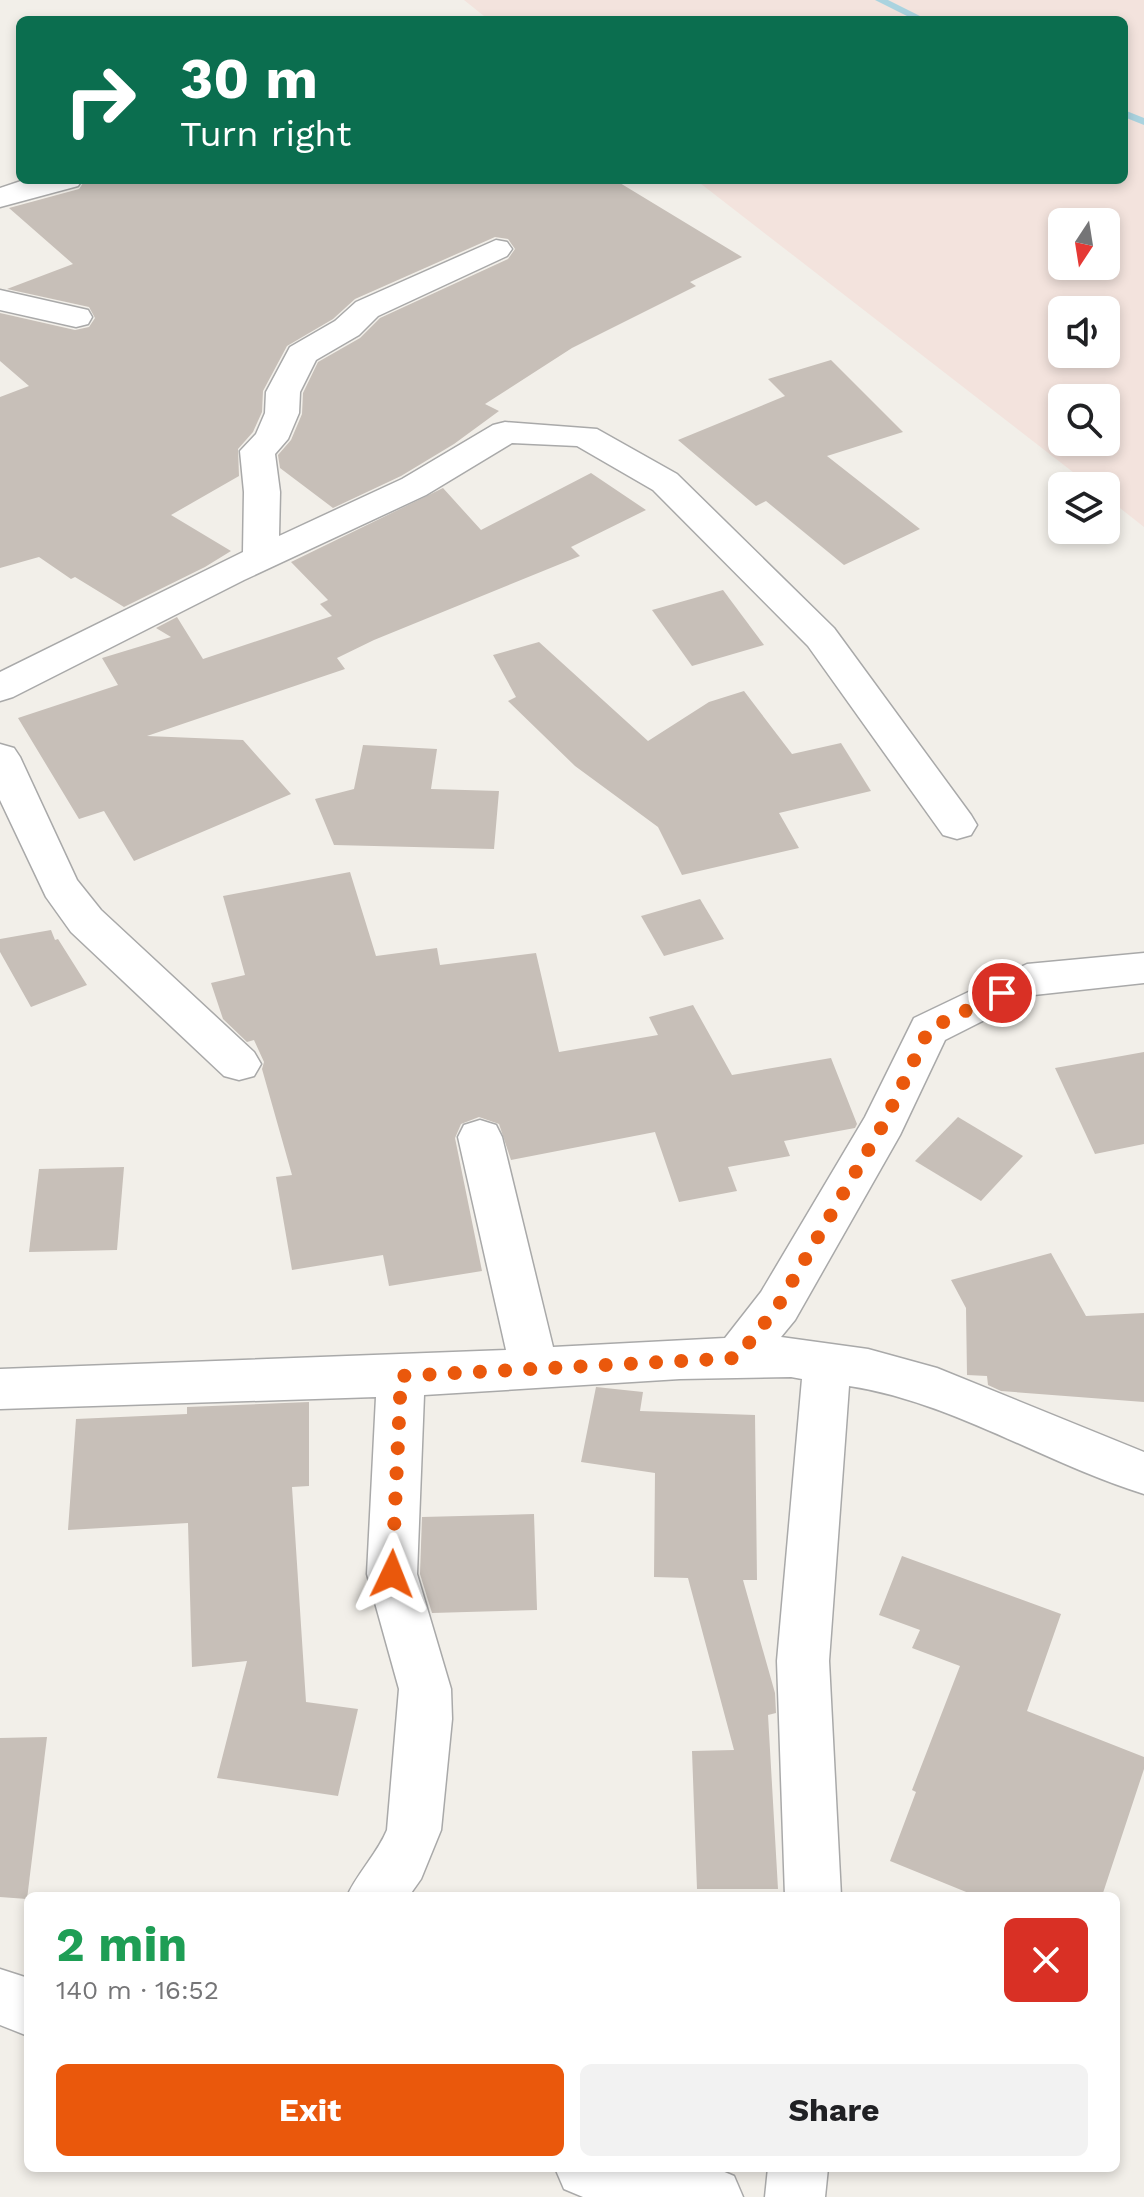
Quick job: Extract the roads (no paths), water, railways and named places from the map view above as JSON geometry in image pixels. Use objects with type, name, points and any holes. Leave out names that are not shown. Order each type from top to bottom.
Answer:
[{"type":"street","points":[[0,198],[52,184]]},
{"type":"street","points":[[261,559],[262,492],[257,451],[271,439],[282,413],[283,392],[302,354],[347,328],[367,309],[496,249]]},
{"type":"street","points":[[0,300],[76,317]]},
{"type":"street","points":[[0,688],[414,487],[505,432],[585,436],[665,482],[821,637],[957,825]]},
{"type":"street","points":[[0,757],[60,887],[86,921],[239,1064]]},
{"type":"street","points":[[737,1358],[778,1306],[884,1123],[929,1029],[1027,980],[1144,968]]},
{"type":"street","points":[[480,1137],[534,1368]]},
{"type":"street","points":[[0,1389],[401,1376],[791,1357],[868,1369],[937,1388],[1118,1465],[1144,1473]]},
{"type":"street","points":[[813,1892],[803,1661],[827,1363]]},
{"type":"street","points":[[378,1892],[402,1860],[414,1830],[425,1719],[425,1689],[392,1574],[401,1376]]},
{"type":"street","points":[[0,1997],[24,2006]]},
{"type":"street","points":[[603,2172],[713,2197]]},
{"type":"street","points":[[795,2197],[798,2172]]},
{"type":"waterway","points":[[880,0],[914,16]]},
{"type":"waterway","points":[[1128,115],[1144,122]]}]
